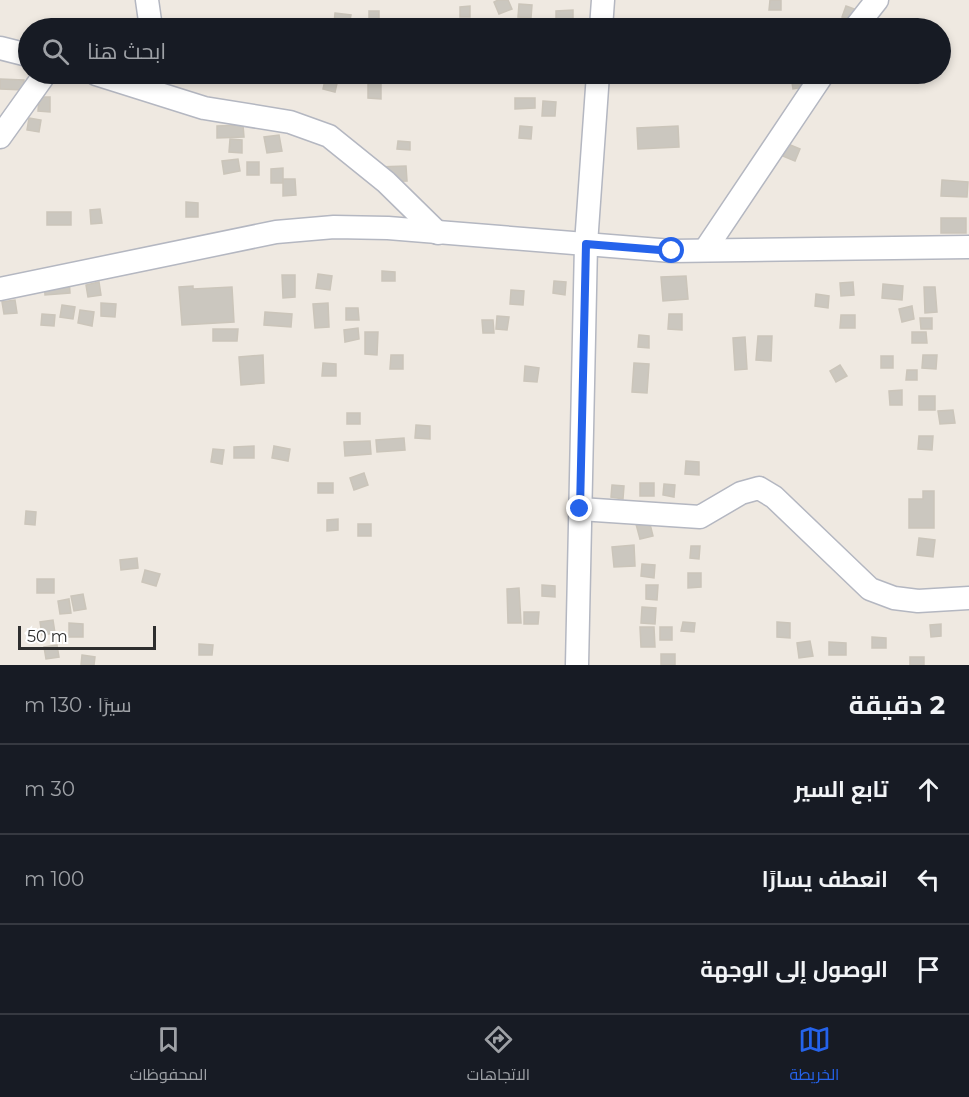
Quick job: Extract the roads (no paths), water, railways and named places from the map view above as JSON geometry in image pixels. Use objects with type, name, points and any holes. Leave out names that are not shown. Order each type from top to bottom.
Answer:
[{"type":"street","points":[[147,0],[150,18]]},
{"type":"street","points":[[602,18],[603,0]]},
{"type":"street","points":[[863,18],[877,0]]},
{"type":"street","points":[[0,48],[18,52]]},
{"type":"street","points":[[0,137],[38,84]]},
{"type":"street","points":[[161,84],[204,108],[290,122],[329,136],[386,182],[438,232]]},
{"type":"street","points":[[577,665],[586,244],[597,84]]},
{"type":"street","points":[[705,250],[816,84]]},
{"type":"street","points":[[0,289],[276,232],[334,227],[388,228],[672,251],[969,247]]},
{"type":"street","points":[[580,509],[700,517],[741,493],[759,488],[774,496],[870,589],[894,598],[918,602],[969,598]]}]
